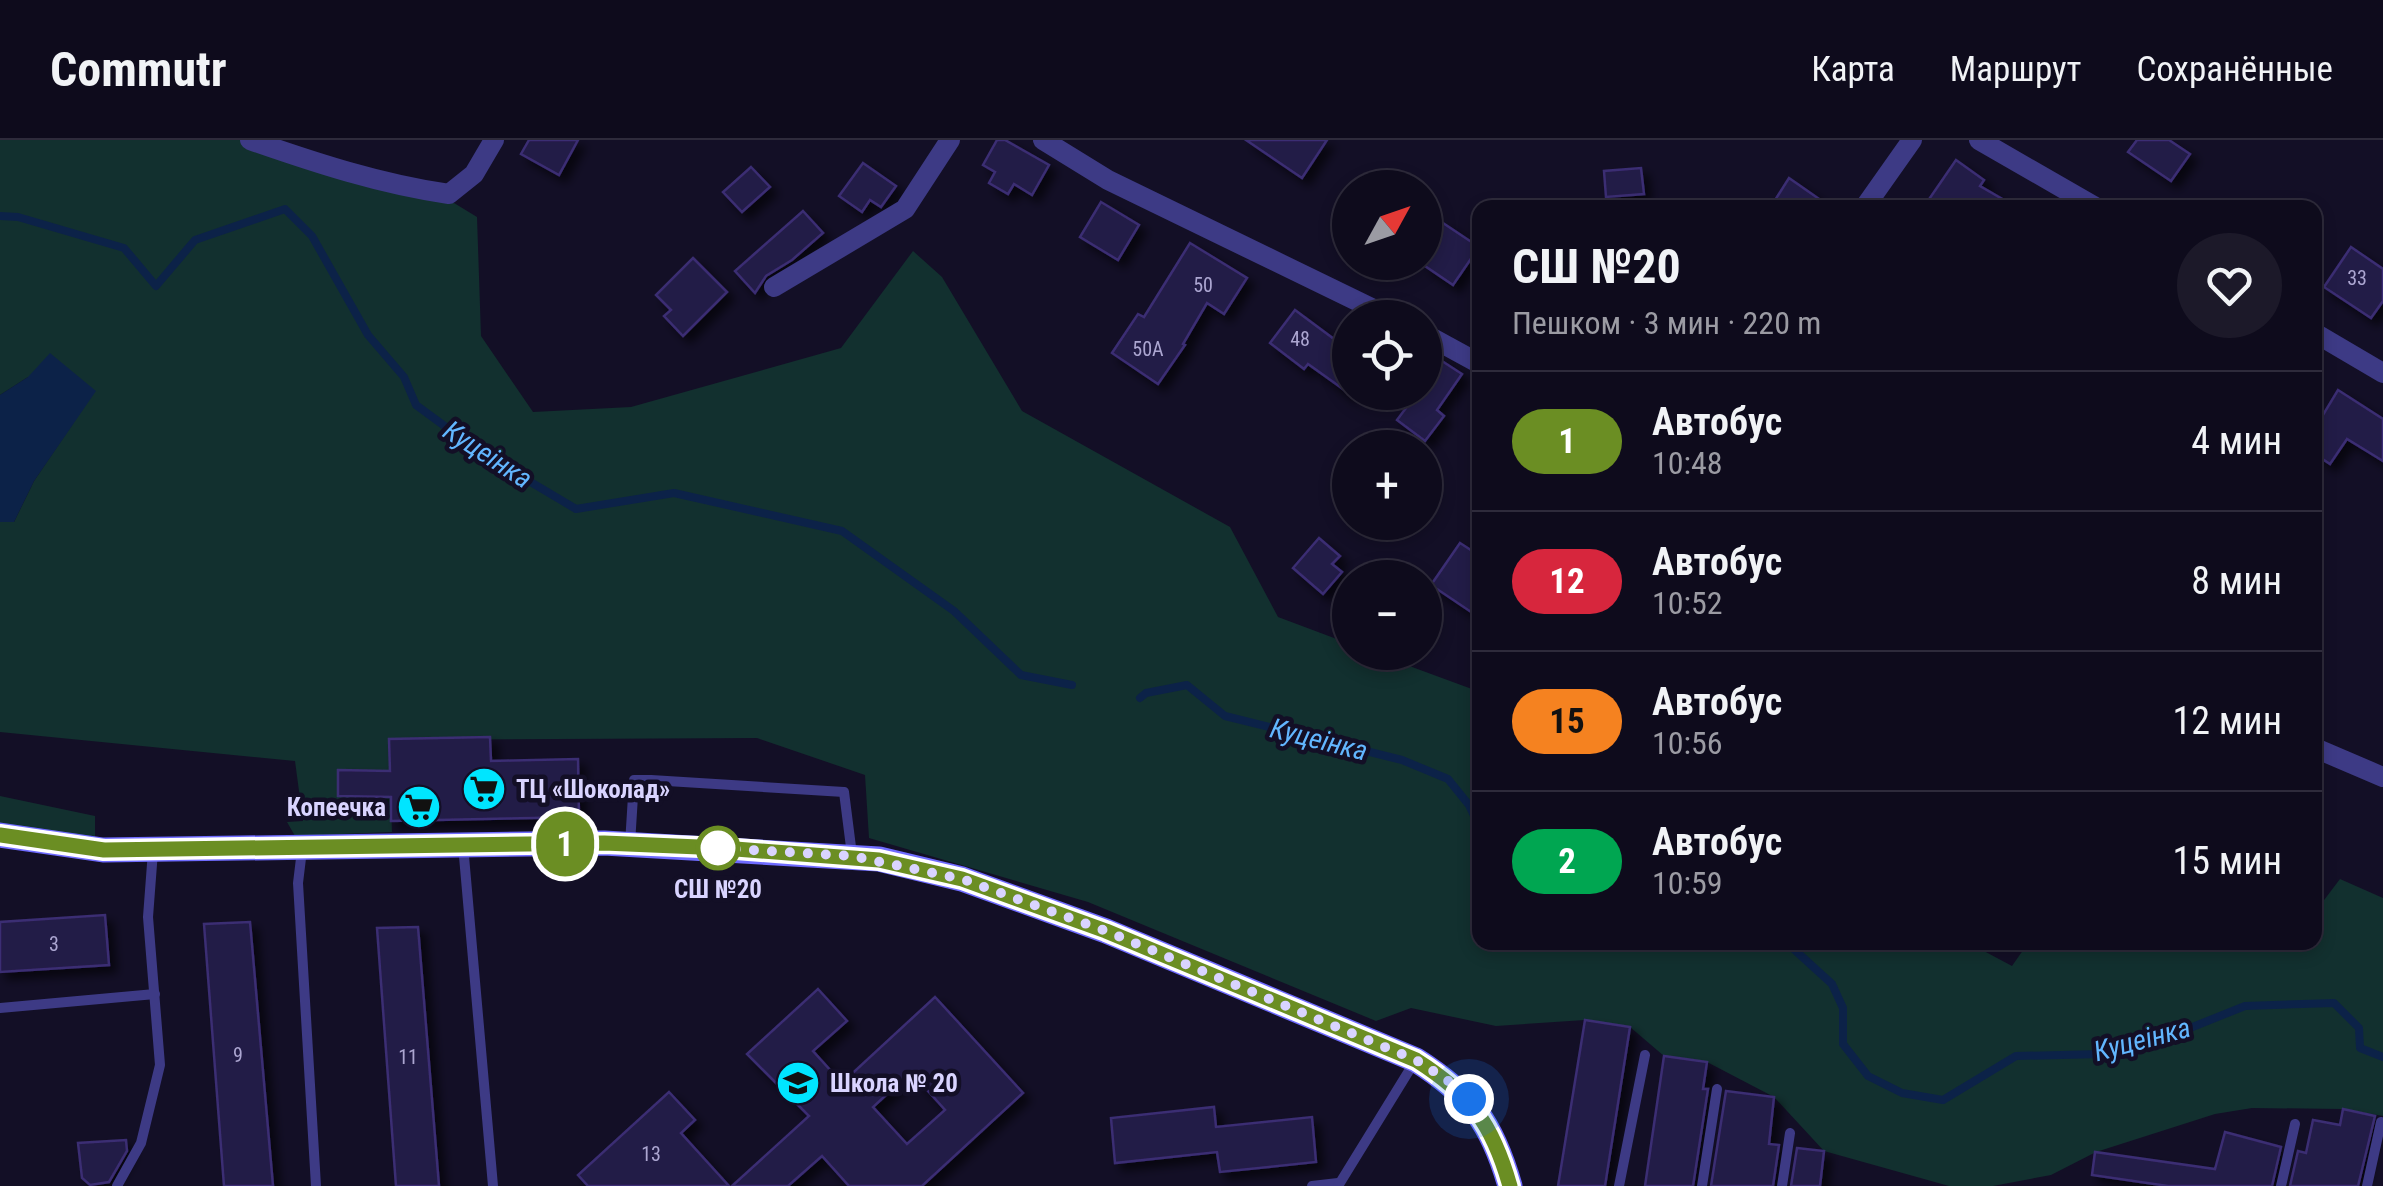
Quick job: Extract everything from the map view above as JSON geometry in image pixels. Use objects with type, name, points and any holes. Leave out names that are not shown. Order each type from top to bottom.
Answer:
[{"type":"street","points":[[250,140],[328,168],[400,187],[449,194],[474,174],[494,140]]},
{"type":"street","points":[[774,287],[905,209],[950,140]]},
{"type":"street","points":[[1044,140],[1108,180],[1355,300]]},
{"type":"street","points":[[1870,200],[1912,140]]},
{"type":"street","points":[[1980,140],[2082,200]]},
{"type":"street","points":[[2322,338],[2383,372]]},
{"type":"street","points":[[1442,343],[1472,360]]},
{"type":"street","points":[[2322,751],[2383,776]]},
{"type":"street","points":[[0,835],[104,850],[630,844],[852,856],[962,879],[1106,931],[1416,1060],[1469,1099],[1483,1118],[1510,1186]]},
{"type":"lane","points":[[630,844],[634,780],[652,780],[844,792],[852,856]]},
{"type":"lane","points":[[463,844],[492,1186]]},
{"type":"lane","points":[[117,1186],[141,1143],[160,1065],[148,918],[153,850]]},
{"type":"lane","points":[[302,850],[298,883],[316,1186]]},
{"type":"lane","points":[[0,1008],[154,994]]},
{"type":"lane","points":[[1619,1186],[1645,1055]]},
{"type":"lane","points":[[1312,1186],[1338,1185],[1416,1060]]},
{"type":"lane","points":[[1702,1186],[1717,1090]]},
{"type":"lane","points":[[2368,1186],[2381,1122]]},
{"type":"lane","points":[[2281,1186],[2296,1124]]},
{"type":"lane","points":[[1782,1186],[1790,1133]]},
{"type":"green space","points":[[0,140],[270,140],[436,192],[477,217],[481,336],[533,412],[631,407],[841,348],[913,251],[942,277],[1022,411],[1230,527],[1278,617],[1332,637],[1332,670],[1420,670],[1472,689],[1472,950],[1982,950],[2012,966],[2023,950],[2322,950],[2322,903],[2340,879],[2383,898],[2383,1116],[2343,1109],[2252,1108],[2215,1114],[2096,1152],[2051,1175],[1993,1186],[1949,1186],[1824,1151],[1774,1097],[1707,1062],[1664,1056],[1630,1027],[1585,1020],[1496,1026],[1411,1008],[1376,1021],[1088,902],[869,838],[865,775],[757,738],[389,740],[392,832],[295,836],[287,822],[303,821],[295,761],[0,732],[0,522],[14,522],[34,481],[95,391],[28,377],[0,395]]},
{"type":"green space","points":[[0,796],[95,816],[95,838],[0,823]]},
{"type":"water","points":[[50,353],[96,391],[34,481],[14,522],[0,522],[0,395],[28,377]]},
{"type":"building","points":[[529,140],[578,140],[559,175],[521,154]]},
{"type":"building","points":[[997,140],[1005,140],[1049,165],[1032,195],[1014,184],[1008,194],[989,183],[995,172],[983,165]]},
{"type":"building","points":[[1246,140],[1327,140],[1302,178]]},
{"type":"building","points":[[2137,140],[2169,140],[2190,154],[2171,181],[2128,152]]},
{"type":"building","points":[[1956,160],[1984,180],[1980,186],[2004,200],[1928,200]]},
{"type":"building","points":[[863,163],[896,186],[881,207],[870,200],[862,212],[839,196]]},
{"type":"building","points":[[751,167],[770,187],[742,212],[723,192]]},
{"type":"building","points":[[1641,168],[1644,194],[1606,197],[1604,171]]},
{"type":"building","points":[[1789,178],[1821,200],[1775,200]]},
{"type":"building","points":[[1101,202],[1139,225],[1118,260],[1080,237]]},
{"type":"building","points":[[803,211],[823,233],[766,276],[755,293],[735,271]]},
{"type":"building","points":[[1443,223],[1472,242],[1472,257],[1453,285],[1442,278]]},
{"type":"building","points":[[1190,243],[1247,278],[1224,314],[1207,303],[1158,384],[1112,353],[1138,314],[1144,317]]},
{"type":"building","points":[[2351,247],[2383,269],[2383,301],[2371,318],[2324,287]]},
{"type":"building","points":[[693,258],[727,292],[683,336],[664,316],[671,310],[656,295]]},
{"type":"building","points":[[1295,310],[1332,338],[1332,381],[1308,364],[1304,369],[1270,343]]},
{"type":"building","points":[[1442,361],[1462,374],[1442,403]]},
{"type":"building","points":[[2338,390],[2383,419],[2383,461],[2347,439],[2330,464],[2322,459],[2322,416]]},
{"type":"building","points":[[1404,410],[1437,410],[1444,416],[1433,430],[1410,430],[1397,420]]},
{"type":"building","points":[[1319,538],[1340,556],[1332,560],[1332,584],[1323,594],[1293,568]]},
{"type":"building","points":[[1460,543],[1472,551],[1472,613],[1442,592],[1442,569]]},
{"type":"building","name":"ТЦ «Шоколад»","points":[[490,737],[491,761],[578,759],[579,817],[391,821],[391,797],[338,796],[338,770],[390,771],[389,739]]},
{"type":"building","points":[[105,915],[109,965],[0,972],[0,922]]},
{"type":"building","points":[[250,922],[273,1186],[224,1186],[204,924]]},
{"type":"building","points":[[418,927],[439,1186],[396,1186],[377,928]]},
{"type":"building","points":[[818,989],[847,1021],[813,1051],[842,1083],[935,997],[1023,1093],[922,1186],[849,1186],[822,1156],[788,1186],[732,1186],[809,1116],[747,1054]],"holes":[[[911,1072],[945,1110],[907,1144],[873,1107]]]},
{"type":"building","points":[[1585,1020],[1630,1027],[1605,1186],[1558,1186]]},
{"type":"building","points":[[1664,1056],[1707,1062],[1703,1089],[1708,1089],[1693,1186],[1645,1186]]},
{"type":"building","points":[[1726,1091],[1774,1097],[1769,1144],[1779,1145],[1773,1186],[1711,1186]]},
{"type":"building","points":[[669,1092],[695,1120],[681,1133],[729,1186],[588,1186],[578,1175]]},
{"type":"building","points":[[1214,1107],[1216,1127],[1312,1117],[1316,1162],[1220,1172],[1217,1152],[1115,1163],[1111,1118]]},
{"type":"building","points":[[2343,1109],[2375,1116],[2358,1186],[2290,1186],[2298,1151],[2306,1153],[2313,1120],[2340,1125]]},
{"type":"building","points":[[2225,1132],[2281,1147],[2272,1186],[2168,1186],[2092,1175],[2095,1152],[2215,1169]]},
{"type":"building","points":[[126,1140],[127,1151],[109,1182],[90,1185],[82,1178],[78,1143]]},
{"type":"building","points":[[1797,1148],[1824,1151],[1820,1186],[1791,1186]]},
{"type":"waterway","name":"Куцеінка","points":[[0,216],[18,217],[124,248],[156,286],[195,240],[285,209],[312,236],[368,335],[404,377],[416,405],[480,452],[576,509],[674,493],[842,531],[954,611],[1021,675],[1072,685]]},
{"type":"waterway","name":"Куцеінка","points":[[1140,698],[1146,693],[1187,685],[1225,716],[1402,760],[1448,779],[1472,811]]},
{"type":"waterway","name":"Куцеінка","points":[[1795,950],[1832,984],[1843,1008],[1843,1044],[1868,1076],[1902,1093],[1943,1100],[2016,1056],[2102,1054],[2160,1040],[2245,1006],[2334,1003],[2359,1028],[2360,1048],[2383,1057]]},
{"type":"bus line","name":"1","points":[[0,835],[104,850],[604,843],[852,856],[907,866],[962,879],[1106,931],[1416,1060],[1469,1099],[1483,1118],[1510,1186]]},
{"type":"place","name":"ТЦ «Шоколад»","points":[[484,789]]},
{"type":"place","name":"Копеечка","points":[[419,807]]},
{"type":"place","name":"СШ №20","points":[[718,848]]},
{"type":"place","name":"Школа № 20","points":[[798,1083]]},
{"type":"route","points":[[718,848],[852,856],[962,879],[1106,931],[1416,1060],[1469,1099]]}]
